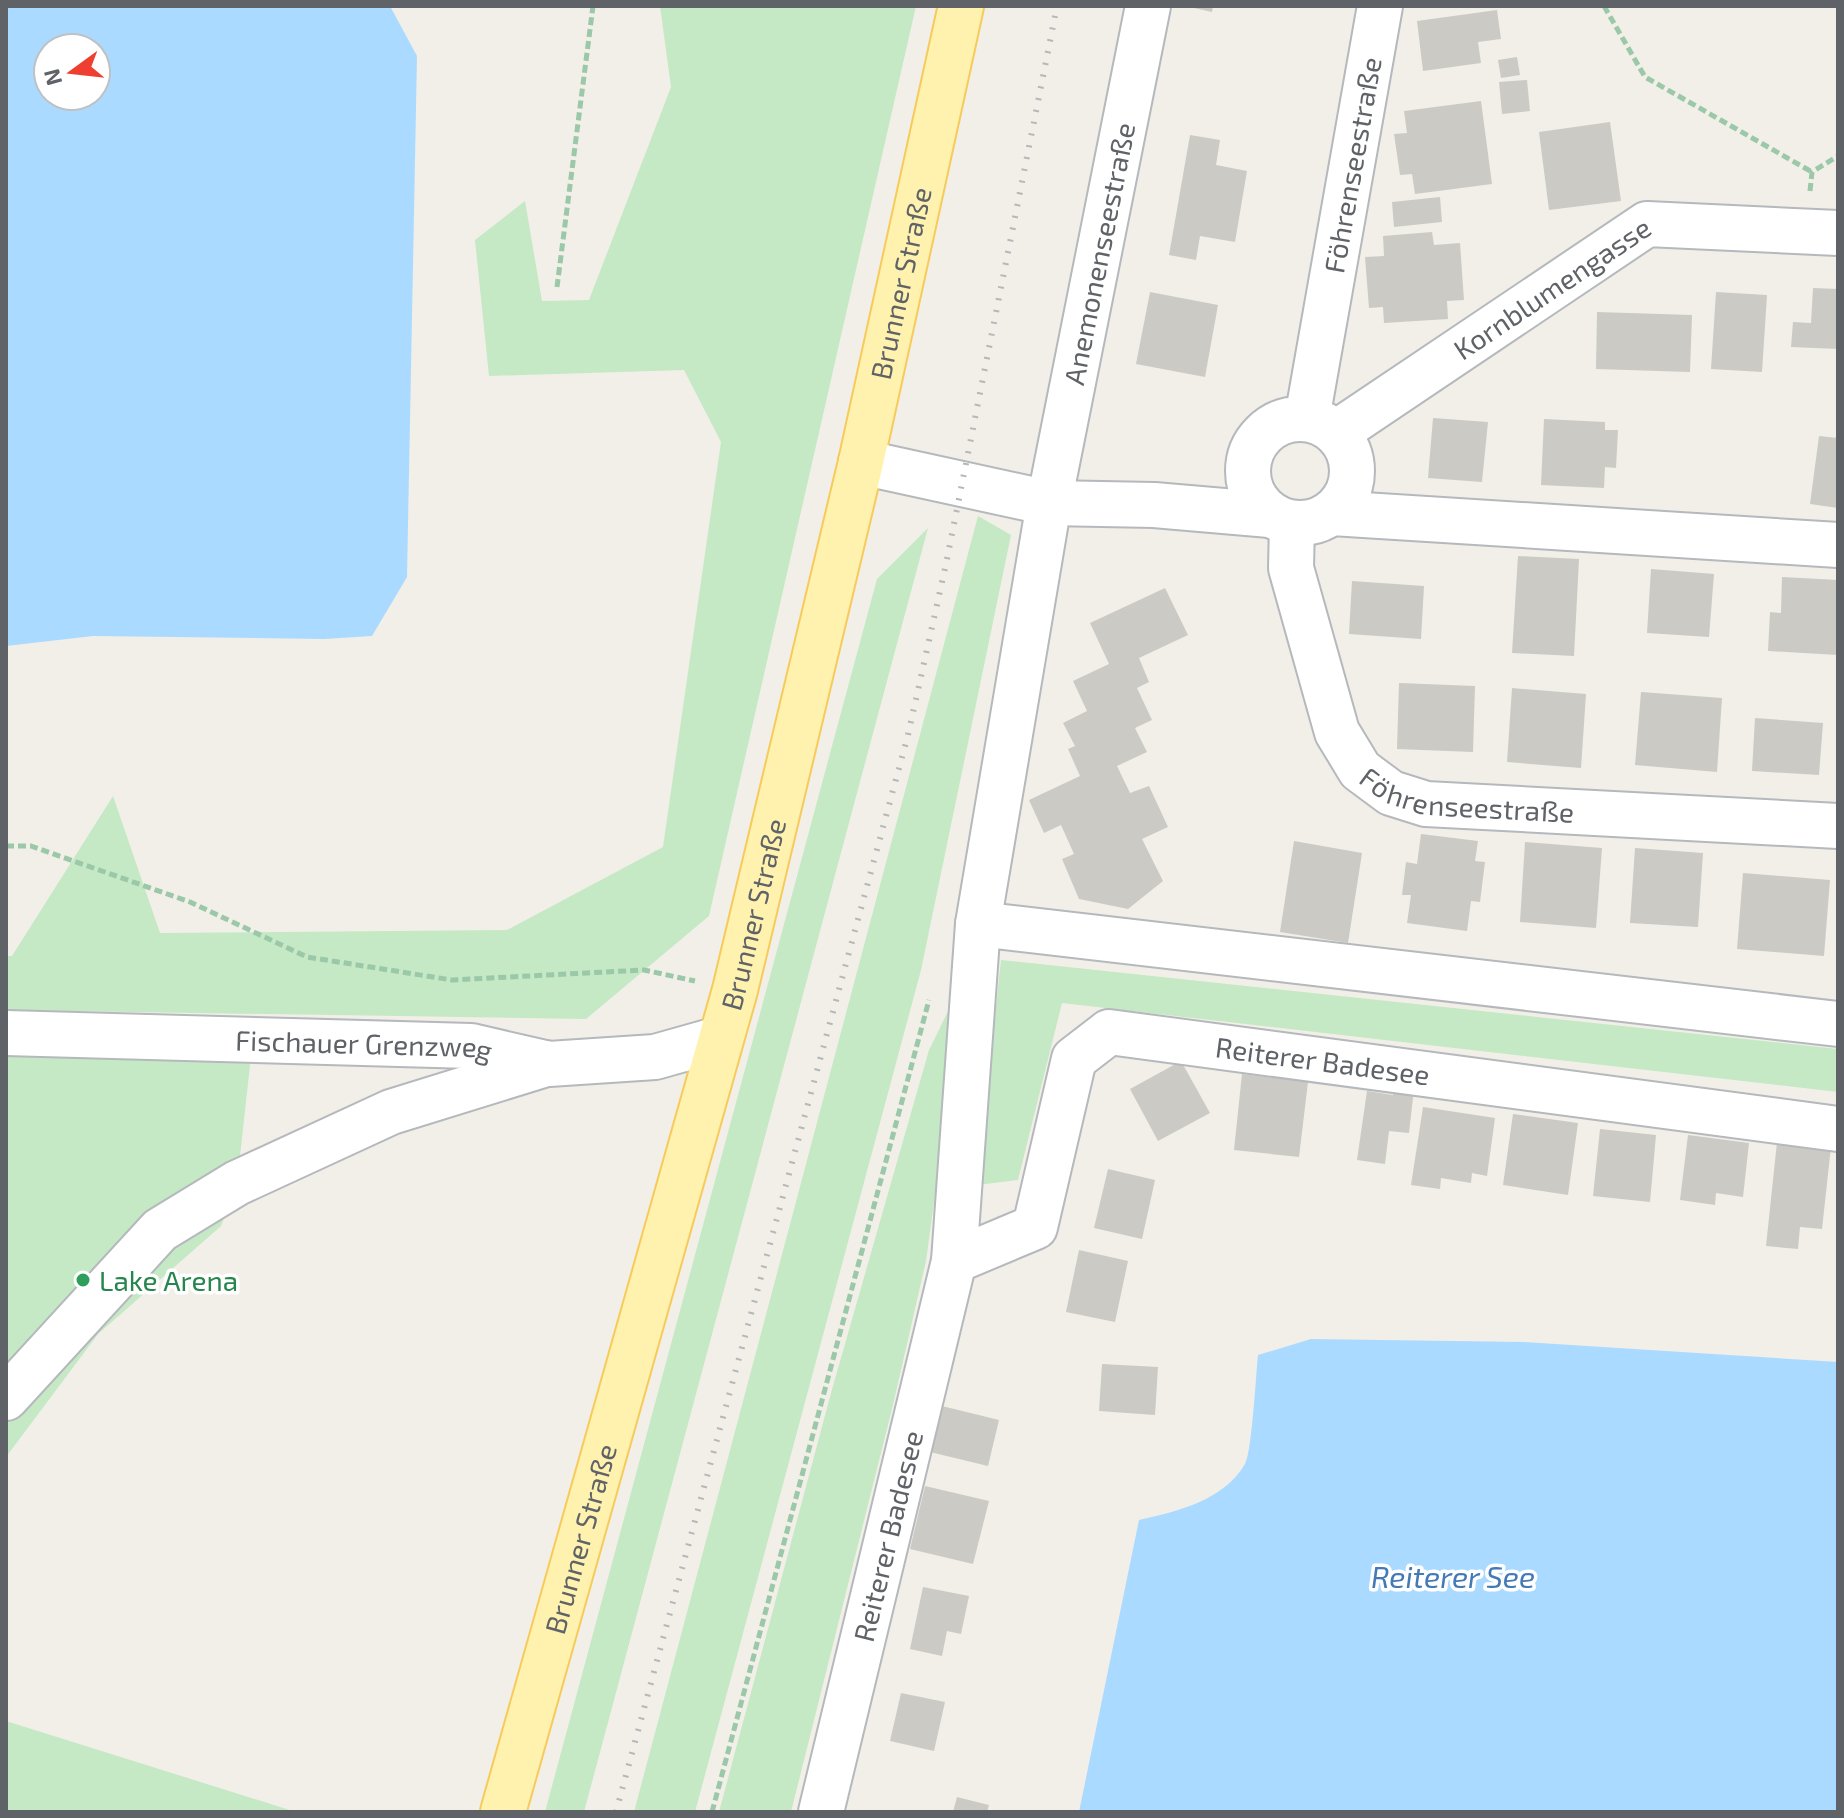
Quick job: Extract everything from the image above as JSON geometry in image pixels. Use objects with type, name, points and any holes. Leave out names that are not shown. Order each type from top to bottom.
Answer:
[{"type":"main road","name":"Brunner Straße","points":[[503,1812],[735,990],[861,462],[961,6]]},
{"type":"street","name":"Anemonenseestraße","points":[[1049,503],[1148,6]]},
{"type":"street","name":"Föhrenseestraße","points":[[1322,426],[1380,6]]},
{"type":"street","name":"Kornblumengasse","points":[[1322,426],[1647,224],[1838,233]]},
{"type":"street","points":[[1291,420],[1322,426],[1347,448],[1352,465],[1351,483],[1344,500],[1298,517],[1252,491],[1248,476],[1249,461],[1263,434],[1291,420]]},
{"type":"street","points":[[1154,505],[1208,479],[1254,447]]},
{"type":"street","points":[[861,462],[1049,503],[1154,505],[1298,517],[1838,545]]},
{"type":"street","name":"Reiterer Badesee","points":[[821,1812],[954,1261],[978,924],[1049,503]]},
{"type":"street","name":"Föhrenseestraße","points":[[1298,517],[1291,568],[1337,732],[1360,770],[1391,793],[1426,804],[1838,826]]},
{"type":"street","points":[[978,924],[1838,1024]]},
{"type":"street","name":"Reiterer Badesee","points":[[954,1261],[1035,1227],[1074,1059],[1109,1032],[1838,1129]]},
{"type":"street","name":"Fischauer Grenzweg","points":[[6,1033],[471,1046],[549,1064],[655,1057],[719,1039]]},
{"type":"street","points":[[6,1398],[160,1230],[173,1222],[237,1183],[391,1112],[549,1064]]},
{"type":"path","points":[[557,287],[593,6]]},
{"type":"path","points":[[1604,6],[1645,77],[1812,172]]},
{"type":"path","points":[[6,846],[31,846],[190,902],[307,957],[452,980],[644,970],[735,990]]},
{"type":"path","points":[[712,1812],[937,969],[974,970]]},
{"type":"green space","points":[[660,6],[916,6],[709,916],[586,1019],[6,1010],[6,956],[12,956],[113,796],[160,933],[507,930],[663,847],[721,442],[684,370],[489,376],[475,240],[525,201],[542,301],[589,300],[671,87]]},
{"type":"green space","points":[[978,516],[1011,535],[921,970],[695,1812],[634,1812]]},
{"type":"green space","points":[[928,528],[584,1812],[545,1812],[877,579]]},
{"type":"green space","points":[[1001,960],[1838,1049],[1838,1092],[1062,1003],[1018,1180],[977,1185]]},
{"type":"green space","points":[[965,977],[926,1261],[791,1812],[719,1812],[831,1393],[929,1050]]},
{"type":"green space","name":"Lake Arena","points":[[6,1044],[251,1056],[237,1183],[221,1226],[98,1334],[6,1457]]},
{"type":"green space","points":[[6,1721],[296,1812],[6,1812]]},
{"type":"water","points":[[6,6],[390,6],[417,56],[407,577],[372,636],[324,639],[93,636],[6,646]]},
{"type":"water","name":"Reiterer See","points":[[1311,1339],[1523,1342],[1838,1362],[1838,1812],[1079,1812],[1139,1520],[1169,1513],[1212,1496],[1236,1477],[1245,1464],[1250,1445],[1258,1355]]},
{"type":"building","points":[[1185,6],[1213,6],[1212,12]]},
{"type":"building","points":[[1497,10],[1501,39],[1478,42],[1481,63],[1423,71],[1417,21]]},
{"type":"building","points":[[1517,57],[1520,75],[1501,78],[1498,60]]},
{"type":"building","points":[[1527,80],[1530,111],[1502,114],[1499,82]]},
{"type":"building","points":[[1481,101],[1492,184],[1415,194],[1412,174],[1400,175],[1394,134],[1407,133],[1404,111]]},
{"type":"building","points":[[1610,122],[1621,201],[1549,210],[1539,132]]},
{"type":"building","points":[[1190,135],[1220,140],[1216,165],[1247,171],[1235,242],[1200,236],[1196,260],[1169,255]]},
{"type":"building","points":[[1440,197],[1442,222],[1394,227],[1392,202]]},
{"type":"building","points":[[1432,232],[1434,245],[1460,243],[1464,300],[1447,301],[1448,319],[1384,323],[1383,307],[1369,308],[1365,257],[1384,256],[1383,236]]},
{"type":"building","points":[[1813,288],[1838,289],[1838,349],[1791,347],[1793,322],[1811,323]]},
{"type":"building","points":[[1150,292],[1218,305],[1205,377],[1136,364]]},
{"type":"building","points":[[1716,292],[1767,295],[1762,372],[1711,369]]},
{"type":"building","points":[[1597,312],[1692,315],[1690,372],[1596,369]]},
{"type":"building","points":[[1433,418],[1488,422],[1482,482],[1428,478]]},
{"type":"building","points":[[1544,419],[1605,422],[1605,430],[1618,430],[1616,468],[1605,467],[1604,488],[1541,485]]},
{"type":"building","points":[[1819,436],[1838,438],[1838,508],[1810,504]]},
{"type":"building","points":[[1518,556],[1579,559],[1574,656],[1512,653]]},
{"type":"building","points":[[1651,569],[1714,574],[1709,637],[1647,633]]},
{"type":"building","points":[[1782,577],[1838,580],[1838,655],[1768,651],[1770,612],[1781,613]]},
{"type":"building","points":[[1352,581],[1424,586],[1421,639],[1349,634]]},
{"type":"building","points":[[1165,588],[1188,635],[1139,658],[1149,682],[1137,688],[1152,720],[1135,728],[1147,752],[1117,766],[1130,793],[1149,786],[1168,827],[1142,839],[1163,881],[1128,909],[1079,899],[1062,859],[1074,854],[1061,825],[1044,833],[1029,800],[1080,776],[1068,749],[1075,746],[1063,723],[1087,711],[1073,681],[1109,664],[1090,623]]},
{"type":"building","points":[[1399,683],[1475,686],[1473,752],[1397,749]]},
{"type":"building","points":[[1512,688],[1586,694],[1581,768],[1507,762]]},
{"type":"building","points":[[1641,692],[1722,698],[1717,772],[1635,765]]},
{"type":"building","points":[[1755,718],[1823,723],[1819,775],[1752,771]]},
{"type":"building","points":[[1421,834],[1478,841],[1475,861],[1485,862],[1480,902],[1471,901],[1467,931],[1407,923],[1411,895],[1402,895],[1406,862],[1417,864]]},
{"type":"building","points":[[1294,841],[1362,853],[1348,943],[1280,932]]},
{"type":"building","points":[[1525,842],[1602,848],[1596,928],[1520,922]]},
{"type":"building","points":[[1635,848],[1703,853],[1698,927],[1630,923]]},
{"type":"building","points":[[1743,873],[1830,880],[1824,956],[1737,949]]},
{"type":"building","points":[[1181,1061],[1210,1113],[1158,1141],[1130,1089]]},
{"type":"building","points":[[1242,1074],[1308,1082],[1299,1157],[1234,1150]]},
{"type":"building","points":[[1394,1086],[1414,1089],[1409,1133],[1389,1131],[1385,1164],[1357,1160],[1367,1091],[1393,1095]]},
{"type":"building","points":[[1423,1107],[1495,1118],[1487,1176],[1472,1173],[1471,1183],[1441,1178],[1440,1189],[1411,1185]]},
{"type":"building","points":[[1513,1114],[1578,1123],[1568,1195],[1503,1185]]},
{"type":"building","points":[[1600,1129],[1656,1135],[1650,1202],[1593,1196]]},
{"type":"building","points":[[1688,1135],[1749,1143],[1743,1197],[1716,1193],[1715,1205],[1680,1200]]},
{"type":"building","points":[[1777,1142],[1831,1147],[1822,1229],[1800,1227],[1798,1249],[1766,1246]]},
{"type":"building","points":[[1108,1169],[1155,1180],[1142,1239],[1094,1228]]},
{"type":"building","points":[[1079,1250],[1128,1261],[1115,1322],[1066,1312]]},
{"type":"building","points":[[1102,1364],[1158,1367],[1155,1415],[1099,1411]]},
{"type":"building","points":[[942,1406],[999,1420],[988,1466],[930,1452]]},
{"type":"building","points":[[925,1486],[989,1501],[973,1564],[910,1549]]},
{"type":"building","points":[[923,1587],[969,1596],[961,1634],[947,1631],[942,1656],[910,1649]]},
{"type":"building","points":[[901,1693],[945,1702],[934,1751],[890,1741]]},
{"type":"building","points":[[957,1797],[989,1805],[987,1812],[953,1812]]},
{"type":"railway","points":[[616,1812],[908,735],[946,564],[1057,6]]},
{"type":"place","name":"Lake Arena","points":[[83,1280]]}]
